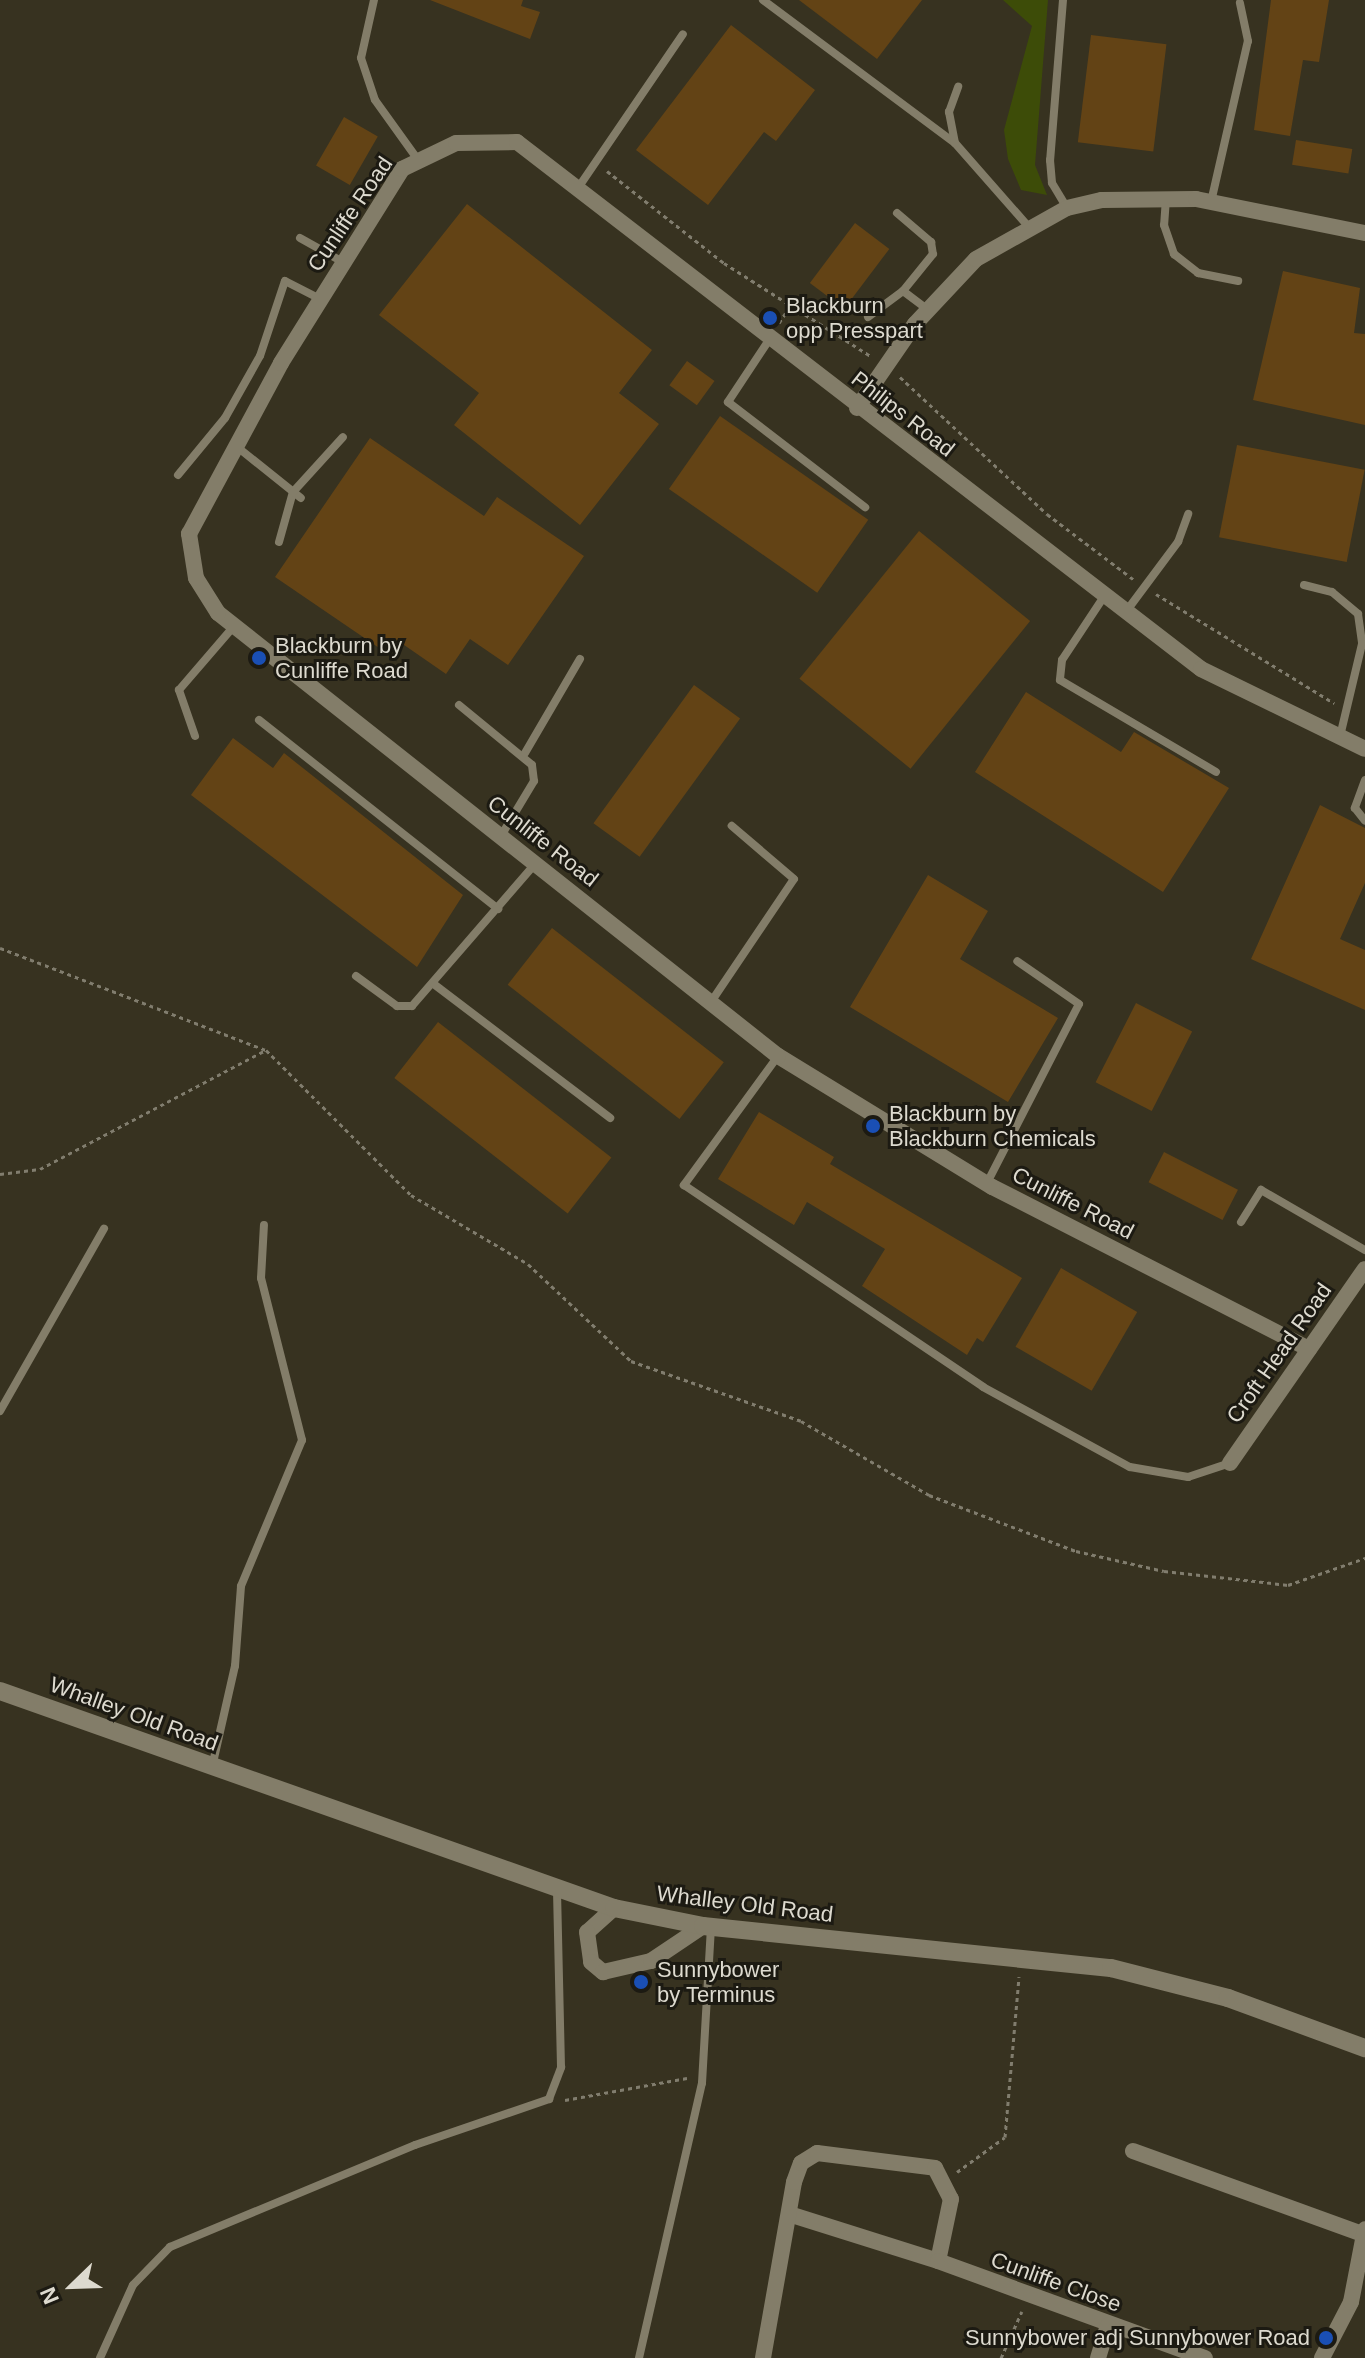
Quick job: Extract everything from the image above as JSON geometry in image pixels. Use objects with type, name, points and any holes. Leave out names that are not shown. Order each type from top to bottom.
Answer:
[{"type":"street","name":"Philips Road","points":[[416,157],[456,143],[517,142],[1103,598],[1201,669],[1365,749]]},
{"type":"street","name":"Cunliffe Road","points":[[416,157],[320,299],[189,534],[204,595],[234,626],[778,1056],[987,1183],[1309,1349]]},
{"type":"street","points":[[857,408],[928,310],[976,259],[1028,226],[1067,208],[1166,197],[1211,202],[1365,233]]},
{"type":"street","name":"Croft Head Road","points":[[1230,1463],[1365,1269]]},
{"type":"street","name":"Whalley Old Road","points":[[0,1691],[614,1908],[707,1927],[1021,1955],[1228,1998],[1365,2048]]},
{"type":"street","points":[[614,1908],[587,1932],[591,1962],[603,1972],[651,1961],[707,1927]]},
{"type":"street","points":[[1133,2151],[1365,2232],[1351,2302],[1322,2358]]},
{"type":"street","points":[[763,2358],[798,2170],[817,2153],[923,2163],[947,2179],[949,2237],[938,2261]]},
{"type":"street","name":"Cunliffe Close","points":[[789,2214],[938,2261],[1205,2358]]},
{"type":"street","points":[[1098,2358],[1108,2325]]},
{"type":"lane","points":[[374,0],[361,58],[375,100],[416,157]]},
{"type":"lane","points":[[763,0],[955,143],[1028,226]]},
{"type":"lane","points":[[1063,0],[1050,160],[1052,183],[1067,208]]},
{"type":"lane","points":[[1211,202],[1248,41],[1240,3]]},
{"type":"lane","points":[[578,188],[683,34]]},
{"type":"lane","points":[[955,143],[949,112],[958,87]]},
{"type":"lane","points":[[1166,197],[1164,225],[1174,254],[1198,273],[1238,281]]},
{"type":"lane","points":[[868,317],[903,291],[933,254],[931,242],[897,213]]},
{"type":"lane","points":[[300,238],[343,262]]},
{"type":"lane","points":[[178,475],[225,418],[260,356],[285,281],[320,299]]},
{"type":"lane","points":[[903,291],[928,310]]},
{"type":"lane","points":[[771,337],[728,402],[865,507]]},
{"type":"lane","points":[[279,542],[293,492],[343,437]]},
{"type":"lane","points":[[236,446],[301,498]]},
{"type":"lane","points":[[1124,613],[1178,542],[1188,514]]},
{"type":"lane","points":[[1304,585],[1332,592],[1358,614],[1362,644],[1340,737]]},
{"type":"lane","points":[[1103,598],[1062,660],[1060,680],[1216,772]]},
{"type":"lane","points":[[195,736],[179,690],[234,626]]},
{"type":"lane","points":[[525,753],[580,659]]},
{"type":"lane","points":[[459,705],[525,753],[534,781],[501,836]]},
{"type":"lane","points":[[259,720],[498,909]]},
{"type":"lane","points":[[1365,780],[1355,808],[1365,821]]},
{"type":"lane","points":[[711,1002],[756,925],[794,879],[732,826]]},
{"type":"lane","points":[[356,976],[397,1006],[412,1006],[435,985],[536,864]]},
{"type":"lane","points":[[987,1183],[1079,1004],[1017,961]]},
{"type":"lane","points":[[435,985],[610,1118]]},
{"type":"lane","points":[[778,1056],[684,1185],[983,1387],[1130,1467],[1188,1477],[1230,1463]]},
{"type":"lane","points":[[1241,1222],[1261,1190],[1365,1250]]},
{"type":"lane","points":[[212,1767],[232,1681],[241,1586],[302,1440],[261,1278],[264,1225]]},
{"type":"lane","points":[[0,1411],[104,1229]]},
{"type":"lane","points":[[100,2358],[133,2285],[170,2247],[415,2145],[549,2099],[561,2067],[557,1889]]},
{"type":"lane","points":[[639,2358],[702,2075],[707,1927]]},
{"type":"path","points":[[596,162],[724,263],[875,359]]},
{"type":"path","points":[[898,375],[1024,495],[1136,581]]},
{"type":"path","points":[[1151,591],[1337,704]]},
{"type":"path","points":[[0,948],[266,1050],[411,1195],[528,1264],[631,1361],[801,1421],[929,1495],[1076,1551],[1164,1571],[1288,1585],[1365,1558]]},
{"type":"path","points":[[0,1174],[53,1163],[266,1050]]},
{"type":"path","points":[[947,2179],[1005,2137],[1021,1955]]},
{"type":"path","points":[[549,2099],[702,2075]]},
{"type":"path","points":[[1001,2358],[1029,2296]]},
{"type":"green space","points":[[1003,0],[1048,0],[1035,165],[1047,195],[1021,190],[1008,159],[1004,130],[1032,26]]},
{"type":"building","points":[[430,0],[523,0],[521,6],[540,12],[530,39]]},
{"type":"building","points":[[799,0],[922,0],[877,59]]},
{"type":"building","points":[[1271,0],[1329,0],[1319,62],[1303,60],[1290,136],[1254,130]]},
{"type":"building","points":[[731,25],[815,90],[776,141],[764,132],[708,205],[636,150]]},
{"type":"building","points":[[1091,35],[1166,44],[1153,151],[1078,142]]},
{"type":"building","points":[[344,117],[378,136],[350,185],[316,165]]},
{"type":"building","points":[[1296,140],[1352,149],[1348,174],[1292,165]]},
{"type":"building","points":[[467,204],[652,350],[619,393],[659,424],[580,525],[454,425],[479,393],[379,315]]},
{"type":"building","points":[[855,223],[889,249],[844,309],[810,283]]},
{"type":"building","points":[[1283,271],[1360,288],[1354,333],[1365,334],[1365,425],[1253,400]]},
{"type":"building","points":[[687,361],[715,381],[697,405],[669,385]]},
{"type":"building","points":[[720,416],[868,520],[817,593],[669,489]]},
{"type":"building","points":[[370,438],[484,516],[497,497],[584,556],[508,665],[470,639],[446,674],[394,638],[385,652],[275,577]]},
{"type":"building","points":[[1237,445],[1365,470],[1347,562],[1219,537]]},
{"type":"building","points":[[919,531],[1030,621],[911,769],[799,679]]},
{"type":"building","points":[[694,685],[740,719],[640,857],[593,823]]},
{"type":"building","points":[[1026,692],[1121,752],[1134,732],[1229,788],[1163,892],[975,772]]},
{"type":"building","points":[[233,738],[273,768],[284,753],[463,895],[417,967],[191,795]]},
{"type":"building","points":[[1320,805],[1365,828],[1365,883],[1340,939],[1365,950],[1365,1010],[1251,959]]},
{"type":"building","points":[[928,875],[988,911],[960,959],[1058,1018],[1008,1102],[850,1007]]},
{"type":"building","points":[[552,928],[724,1062],[679,1119],[508,985]]},
{"type":"building","points":[[1136,1003],[1192,1032],[1152,1111],[1096,1082]]},
{"type":"building","points":[[438,1022],[611,1157],[568,1213],[394,1078]]},
{"type":"building","points":[[759,1112],[834,1157],[830,1164],[1022,1278],[983,1342],[977,1338],[967,1355],[862,1286],[885,1249],[807,1202],[794,1225],[718,1179]]},
{"type":"building","points":[[1164,1152],[1238,1190],[1223,1220],[1149,1182]]},
{"type":"building","points":[[1061,1268],[1137,1312],[1092,1391],[1016,1347]]},
{"type":"place","name":"Blackburn opp Presspart","points":[[770,318]]},
{"type":"place","name":"Blackburn by Cunliffe Road","points":[[259,658]]},
{"type":"place","name":"Blackburn by Blackburn Chemicals","points":[[873,1126]]},
{"type":"place","name":"Sunnybower by Terminus","points":[[641,1982]]},
{"type":"place","name":"Sunnybower adj Sunnybower Road","points":[[1326,2338]]}]
